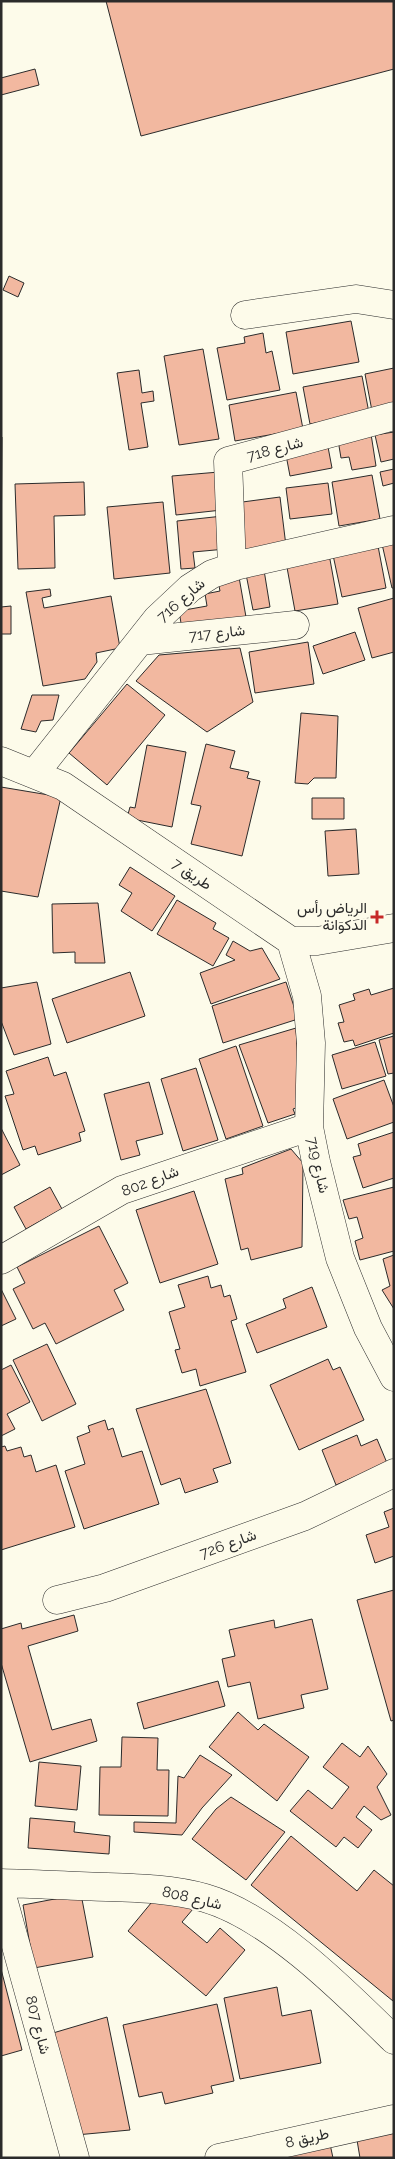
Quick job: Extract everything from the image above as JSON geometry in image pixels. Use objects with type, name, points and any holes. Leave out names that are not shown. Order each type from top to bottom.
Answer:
[{"type":"street","points":[[245,315],[356,299],[394,305]]},
{"type":"street","name":"شارع 718","points":[[232,567],[228,461],[394,416]]},
{"type":"street","name":"شارع 716","points":[[35,773],[157,619],[190,588],[212,574],[232,567],[394,530]]},
{"type":"street","name":"شارع 717","points":[[140,641],[295,625]]},
{"type":"street","name":"7 طريق","points":[[1,761],[35,773],[63,786],[291,941]]},
{"type":"street","points":[[291,941],[317,941],[394,928]]},
{"type":"street","name":"شارع 719","points":[[291,941],[308,1005],[311,1043],[309,1127],[316,1162],[340,1258],[368,1328],[394,1377]]},
{"type":"street","name":"شارع 802","points":[[1,1260],[122,1190],[309,1127]]},
{"type":"street","name":"شارع 726","points":[[57,1600],[105,1588],[305,1516],[394,1473]]},
{"type":"street","name":"شارع 808","points":[[1,1883],[162,1890],[205,1898],[237,1910],[268,1928],[296,1951],[354,2000],[394,2040]]},
{"type":"street","name":"شارع 807","points":[[1,1892],[75,2158]]},
{"type":"street","name":"طريق 8","points":[[219,2158],[394,2118]]},
{"type":"building","points":[[106,1],[394,1],[394,69],[141,136]]},
{"type":"building","points":[[35,69],[39,85],[1,95],[1,78]]},
{"type":"building","points":[[9,276],[24,283],[18,297],[3,290]]},
{"type":"building","points":[[351,321],[359,362],[293,374],[286,332]]},
{"type":"building","points":[[263,333],[266,353],[272,351],[280,390],[227,400],[217,348],[245,343],[244,337]]},
{"type":"building","points":[[203,349],[219,439],[179,445],[164,356]]},
{"type":"building","points":[[394,368],[394,407],[372,411],[365,374]]},
{"type":"building","points":[[139,370],[142,393],[153,391],[154,401],[141,403],[148,447],[129,450],[117,373]]},
{"type":"building","points":[[362,376],[369,413],[310,424],[303,387]]},
{"type":"building","points":[[296,392],[303,429],[235,441],[229,405]]},
{"type":"building","points":[[394,432],[394,459],[381,462],[375,435]]},
{"type":"building","points":[[371,434],[376,466],[352,470],[349,457],[341,458],[338,440]]},
{"type":"building","points":[[1,436],[2,437],[1,573]]},
{"type":"building","points":[[328,447],[332,468],[290,476],[286,455]]},
{"type":"building","points":[[394,469],[394,483],[383,486],[380,472]]},
{"type":"building","points":[[219,472],[222,510],[176,515],[172,476]]},
{"type":"building","points":[[372,475],[380,519],[339,526],[332,482]]},
{"type":"building","points":[[84,482],[85,515],[54,516],[55,568],[18,569],[15,484]]},
{"type":"building","points":[[328,483],[332,514],[290,519],[286,488]]},
{"type":"building","points":[[280,497],[286,546],[241,552],[235,503]]},
{"type":"building","points":[[163,502],[170,573],[114,579],[107,507]]},
{"type":"building","points":[[223,516],[226,549],[193,552],[195,568],[181,569],[177,521]]},
{"type":"building","points":[[394,541],[394,588],[392,588],[382,544]]},
{"type":"building","points":[[378,546],[386,588],[342,597],[333,555]]},
{"type":"building","points":[[329,554],[338,604],[295,611],[286,562]]},
{"type":"building","points":[[264,570],[270,607],[253,610],[246,574]]},
{"type":"building","points":[[239,577],[246,617],[182,629],[179,611],[207,606],[205,594],[220,591],[218,581]]},
{"type":"building","points":[[50,589],[51,596],[42,598],[44,608],[111,596],[120,648],[96,653],[97,662],[85,679],[43,686],[26,592]]},
{"type":"building","points":[[394,598],[394,652],[372,658],[358,608]]},
{"type":"building","points":[[11,606],[11,634],[1,634],[1,607]]},
{"type":"building","points":[[355,632],[365,660],[323,674],[313,646]]},
{"type":"building","points":[[308,642],[314,684],[255,693],[249,652]]},
{"type":"building","points":[[240,648],[253,702],[207,732],[136,681],[159,655]]},
{"type":"building","points":[[127,684],[165,715],[107,785],[69,753]]},
{"type":"building","points":[[32,695],[59,695],[53,720],[41,721],[36,732],[21,729]]},
{"type":"building","points":[[301,713],[338,716],[336,778],[314,778],[308,784],[295,783]]},
{"type":"building","points":[[206,744],[235,751],[230,768],[249,772],[247,778],[260,781],[242,856],[191,844],[201,806],[191,804]]},
{"type":"building","points":[[147,745],[186,752],[172,827],[127,818],[130,807],[135,808]]},
{"type":"building","points":[[1,787],[61,797],[38,897],[1,891]]},
{"type":"building","points":[[312,798],[344,798],[344,819],[312,819]]},
{"type":"building","points":[[356,829],[359,874],[328,876],[325,831]]},
{"type":"building","points":[[130,867],[175,896],[152,931],[121,911],[132,893],[119,885]]},
{"type":"building","points":[[177,900],[216,923],[213,929],[229,938],[213,966],[157,934]]},
{"type":"building","points":[[98,903],[105,963],[75,963],[75,952],[53,953],[52,904]]},
{"type":"building","points":[[233,941],[250,951],[262,948],[280,979],[211,1004],[200,973],[235,960],[226,955]]},
{"type":"building","points":[[130,972],[145,1016],[67,1043],[52,999]]},
{"type":"building","points":[[37,982],[51,1044],[14,1055],[1,1021],[1,988]]},
{"type":"building","points":[[286,982],[298,1019],[223,1043],[212,1006]]},
{"type":"building","points":[[394,988],[394,1033],[355,1046],[353,1040],[344,1042],[338,1023],[344,1022],[339,1005],[355,1000],[353,994],[369,989],[371,995]]},
{"type":"building","points":[[296,1028],[301,1106],[293,1109],[295,1114],[268,1123],[239,1045]]},
{"type":"building","points":[[394,1036],[394,1073],[388,1074],[379,1040]]},
{"type":"building","points":[[375,1042],[386,1076],[342,1089],[332,1055]]},
{"type":"building","points":[[236,1046],[263,1126],[226,1139],[199,1059]]},
{"type":"building","points":[[48,1057],[54,1076],[66,1072],[85,1131],[79,1133],[81,1141],[38,1155],[35,1146],[23,1150],[5,1096],[14,1094],[6,1071]]},
{"type":"building","points":[[196,1068],[218,1140],[183,1151],[161,1079]]},
{"type":"building","points":[[384,1080],[394,1107],[394,1122],[347,1139],[333,1099]]},
{"type":"building","points":[[149,1082],[163,1134],[136,1141],[140,1155],[121,1160],[104,1094]]},
{"type":"building","points":[[1,1128],[20,1165],[1,1175]]},
{"type":"building","points":[[394,1132],[394,1178],[363,1188],[353,1157],[361,1155],[358,1144]]},
{"type":"building","points":[[291,1149],[303,1163],[302,1247],[251,1260],[248,1248],[241,1250],[225,1179],[243,1174],[242,1168]]},
{"type":"building","points":[[50,1187],[62,1209],[26,1229],[14,1207]]},
{"type":"building","points":[[394,1187],[394,1251],[360,1260],[355,1241],[363,1238],[357,1217],[349,1219],[343,1200]]},
{"type":"building","points":[[194,1191],[218,1264],[160,1283],[136,1210]]},
{"type":"building","points":[[99,1226],[128,1283],[114,1290],[124,1310],[56,1344],[45,1323],[33,1329],[13,1289],[25,1283],[17,1267]]},
{"type":"building","points":[[394,1255],[394,1309],[382,1290],[390,1286],[383,1259]]},
{"type":"building","points":[[208,1276],[211,1288],[221,1285],[224,1297],[230,1295],[237,1319],[231,1321],[246,1372],[200,1386],[196,1369],[182,1373],[175,1350],[180,1349],[169,1312],[185,1307],[178,1285]]},
{"type":"building","points":[[312,1287],[327,1327],[257,1353],[246,1324],[286,1308],[283,1299]]},
{"type":"building","points":[[1,1289],[16,1319],[1,1326]]},
{"type":"building","points":[[47,1344],[76,1404],[42,1421],[13,1360]]},
{"type":"building","points":[[328,1359],[333,1370],[340,1367],[364,1420],[299,1450],[270,1385]]},
{"type":"building","points":[[11,1365],[30,1402],[7,1414],[15,1429],[1,1436],[1,1370]]},
{"type":"building","points":[[206,1389],[231,1463],[213,1469],[218,1482],[185,1493],[180,1478],[161,1485],[136,1409]]},
{"type":"building","points":[[105,1420],[108,1430],[113,1428],[122,1457],[142,1451],[159,1504],[84,1529],[65,1471],[85,1464],[77,1437],[90,1432],[88,1426]]},
{"type":"building","points":[[357,1435],[361,1446],[377,1439],[387,1463],[336,1485],[322,1450]]},
{"type":"building","points":[[5,1446],[7,1451],[21,1447],[24,1457],[31,1455],[36,1472],[56,1465],[75,1527],[1,1550],[1,1447]]},
{"type":"building","points":[[394,1508],[394,1556],[375,1563],[366,1535],[389,1527],[384,1512]]},
{"type":"building","points":[[394,1590],[394,1720],[391,1721],[357,1600]]},
{"type":"building","points":[[74,1615],[78,1631],[28,1646],[52,1730],[91,1719],[97,1741],[30,1762],[1,1663],[1,1629],[21,1623],[22,1629]]},
{"type":"building","points":[[312,1619],[328,1689],[301,1695],[304,1708],[258,1719],[250,1682],[228,1687],[222,1659],[235,1656],[229,1630],[274,1620],[275,1628]]},
{"type":"building","points":[[218,1681],[225,1706],[144,1729],[137,1703]]},
{"type":"building","points":[[238,1712],[258,1730],[264,1724],[309,1757],[277,1801],[209,1747]]},
{"type":"building","points":[[122,1737],[158,1738],[157,1770],[169,1770],[168,1816],[99,1815],[100,1767],[121,1767]]},
{"type":"building","points":[[342,1743],[360,1757],[368,1746],[387,1774],[377,1787],[391,1815],[381,1820],[364,1806],[356,1817],[372,1830],[358,1848],[344,1837],[336,1847],[290,1811],[308,1790],[332,1809],[349,1787],[323,1767]]},
{"type":"building","points":[[200,1755],[232,1775],[202,1808],[182,1835],[134,1832],[134,1822],[176,1823],[178,1776],[184,1778]]},
{"type":"building","points":[[39,1762],[81,1766],[77,1810],[35,1806]]},
{"type":"building","points":[[231,1797],[285,1832],[246,1880],[192,1839],[216,1809]]},
{"type":"building","points":[[30,1818],[75,1822],[74,1832],[110,1836],[109,1854],[28,1848]]},
{"type":"building","points":[[291,1836],[357,1891],[374,1870],[394,1886],[393,2001],[251,1885]]},
{"type":"building","points":[[81,1894],[93,1957],[34,1968],[23,1905]]},
{"type":"building","points":[[156,1897],[193,1909],[182,1922],[207,1943],[220,1928],[245,1950],[206,1996],[128,1931]]},
{"type":"building","points":[[1,1969],[22,2050],[1,2056]]},
{"type":"building","points":[[277,1987],[282,2016],[311,2010],[321,2063],[240,2079],[224,1998]]},
{"type":"building","points":[[217,2004],[234,2081],[211,2086],[213,2093],[165,2104],[162,2092],[139,2097],[123,2025]]},
{"type":"building","points":[[107,2017],[130,2130],[76,2135],[53,2033]]},
{"type":"building","points":[[394,2133],[394,2158],[360,2158],[357,2140]]},
{"type":"building","points":[[330,2144],[333,2158],[274,2158]]},
{"type":"place","name":"الرياض رأس الدكوانة","points":[[377,917]]}]
